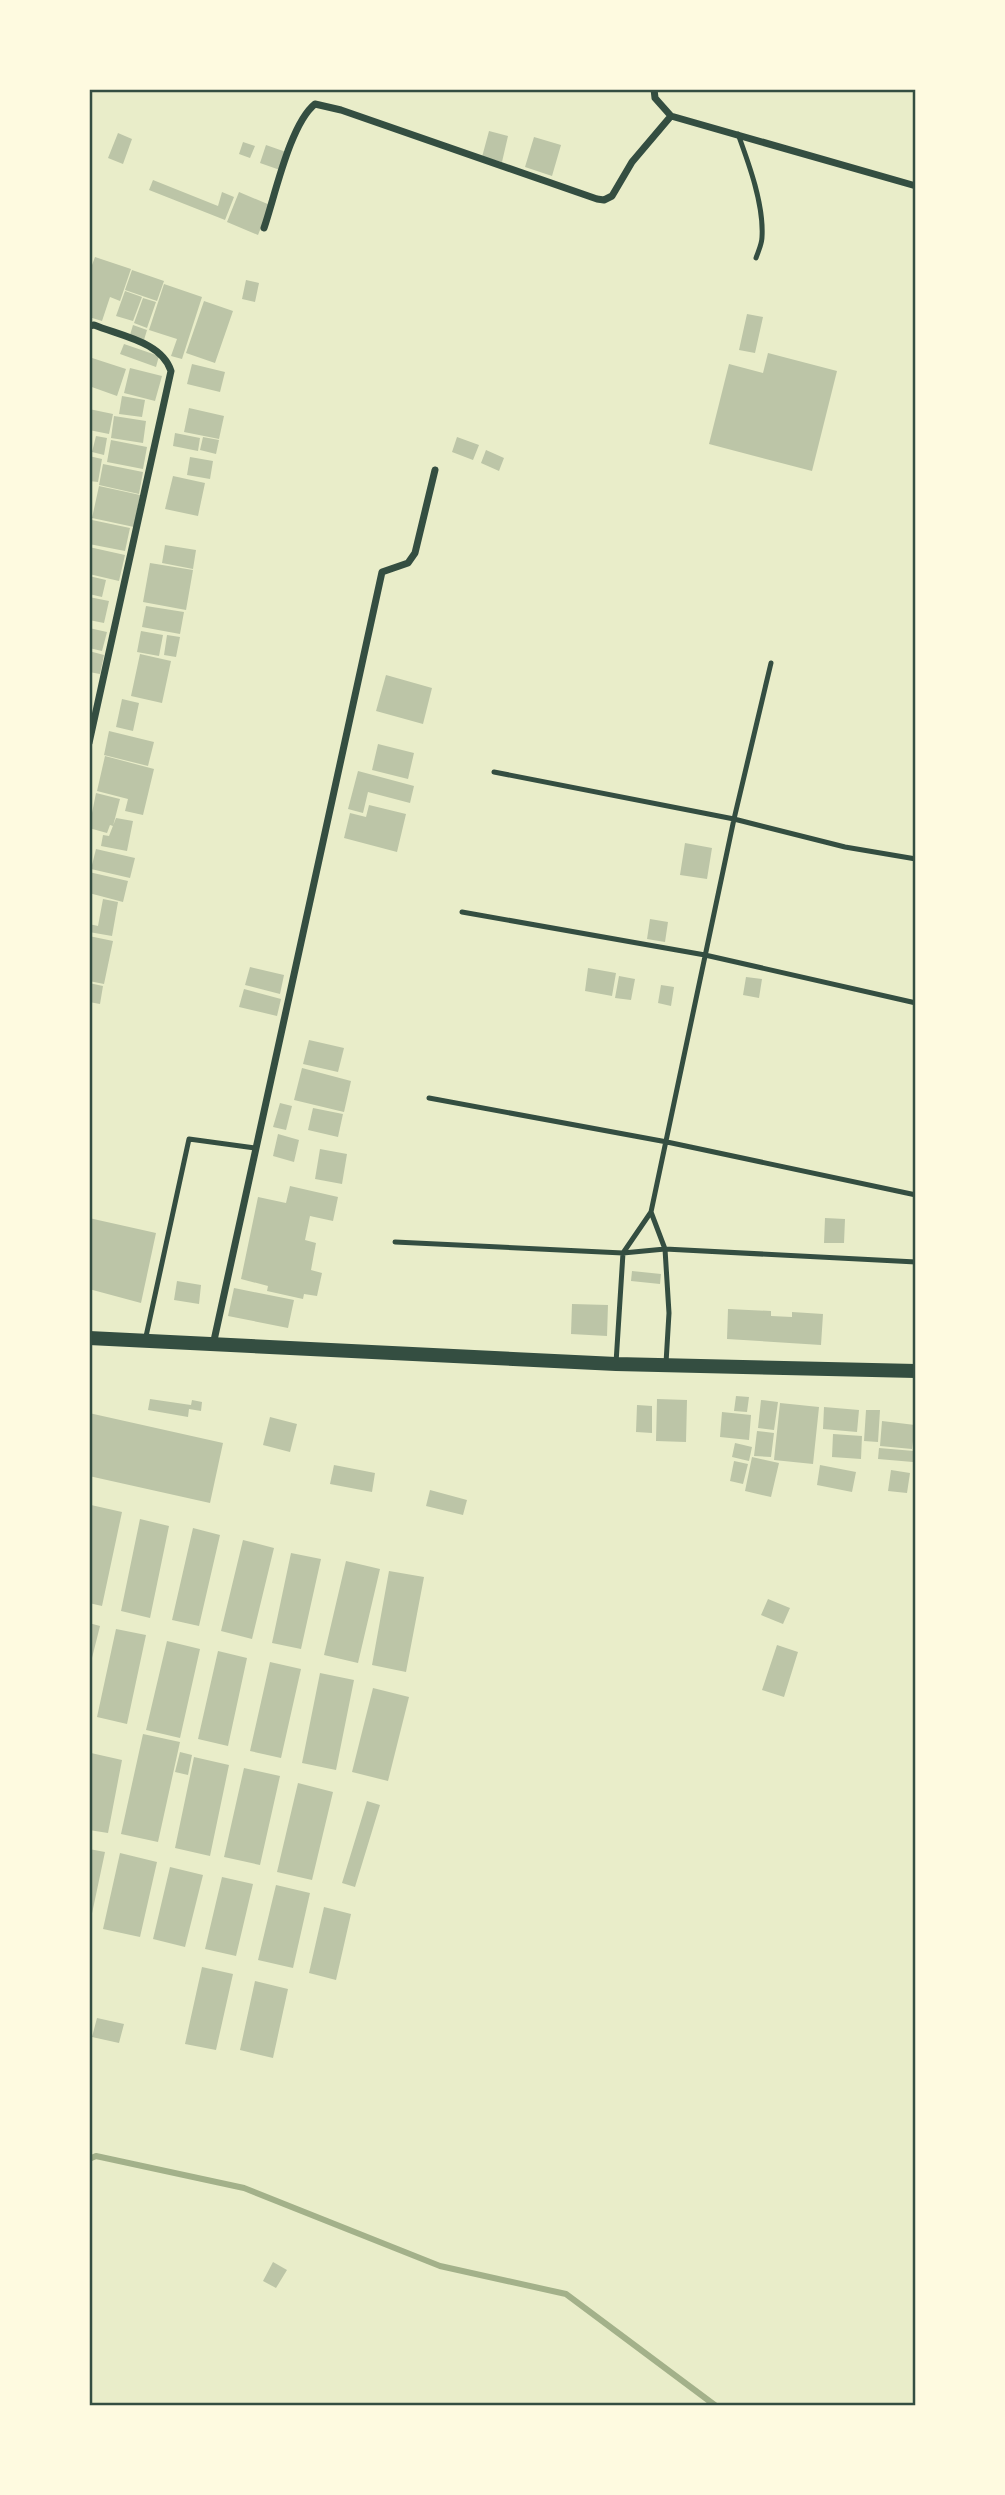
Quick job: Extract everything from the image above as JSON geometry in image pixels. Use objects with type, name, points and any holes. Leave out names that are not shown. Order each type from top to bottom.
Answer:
[{"type":"main road","points":[[89,1338],[616,1364],[666,1363],[916,1371]]},
{"type":"street","points":[[654,89],[655,98],[671,117],[916,186]]},
{"type":"street","points":[[264,228],[304,113],[315,104],[341,110],[553,185],[604,200],[612,196],[632,162],[671,117]]},
{"type":"street","points":[[89,326],[94,325],[159,350],[167,359],[172,372],[89,743]]},
{"type":"street","points":[[213,1345],[382,572],[408,563],[415,553],[435,470]]},
{"type":"lane","points":[[738,134],[760,211],[762,239],[756,258]]},
{"type":"lane","points":[[616,1364],[623,1253],[651,1212],[734,819],[771,663]]},
{"type":"lane","points":[[494,772],[734,819],[845,847],[916,859]]},
{"type":"lane","points":[[462,912],[705,955],[916,1003]]},
{"type":"lane","points":[[429,1098],[667,1142],[916,1195]]},
{"type":"lane","points":[[145,1341],[189,1139],[255,1148]]},
{"type":"lane","points":[[651,1212],[665,1249],[669,1313],[666,1363]]},
{"type":"lane","points":[[395,1242],[623,1253],[665,1249],[916,1262]]},
{"type":"building","points":[[489,131],[508,136],[502,162],[482,157]]},
{"type":"building","points":[[118,133],[132,139],[123,164],[108,158]]},
{"type":"building","points":[[534,137],[561,145],[552,176],[525,167]]},
{"type":"building","points":[[243,142],[255,146],[250,158],[239,154]]},
{"type":"building","points":[[266,145],[286,152],[280,170],[260,163]]},
{"type":"building","points":[[153,180],[218,206],[222,192],[234,197],[225,220],[149,190]]},
{"type":"building","points":[[239,192],[270,205],[258,235],[227,222]]},
{"type":"building","points":[[95,257],[131,269],[120,301],[110,297],[102,321],[89,317],[89,273]]},
{"type":"building","points":[[132,270],[164,281],[157,301],[125,290]]},
{"type":"building","points":[[246,280],[259,283],[255,302],[242,299]]},
{"type":"building","points":[[164,284],[202,297],[182,359],[171,356],[177,339],[149,330]]},
{"type":"building","points":[[125,291],[142,297],[133,321],[116,316]]},
{"type":"building","points":[[143,298],[156,302],[147,328],[134,323]]},
{"type":"building","points":[[204,301],[233,311],[215,363],[186,353]]},
{"type":"building","points":[[747,314],[763,317],[755,353],[739,350]]},
{"type":"building","points":[[133,325],[147,330],[144,340],[130,335]]},
{"type":"building","points":[[124,344],[159,356],[156,367],[120,354]]},
{"type":"building","points":[[768,353],[837,371],[812,471],[709,444],[729,364],[763,373]]},
{"type":"building","points":[[89,357],[126,369],[117,396],[89,386]]},
{"type":"building","points":[[192,364],[225,372],[220,392],[187,384]]},
{"type":"building","points":[[130,368],[162,376],[155,401],[124,393]]},
{"type":"building","points":[[122,396],[145,400],[142,417],[119,414]]},
{"type":"building","points":[[189,408],[224,416],[219,439],[184,432]]},
{"type":"building","points":[[89,409],[113,414],[109,434],[89,430]]},
{"type":"building","points":[[114,416],[146,421],[143,443],[111,438]]},
{"type":"building","points":[[175,433],[200,438],[198,451],[173,446]]},
{"type":"building","points":[[96,436],[107,438],[104,455],[92,452]]},
{"type":"building","points":[[203,437],[219,440],[216,454],[200,450]]},
{"type":"building","points":[[457,437],[479,445],[473,460],[452,452]]},
{"type":"building","points":[[111,440],[147,447],[143,469],[107,462]]},
{"type":"building","points":[[486,450],[504,458],[499,471],[481,463]]},
{"type":"building","points":[[89,456],[102,459],[98,482],[89,481]]},
{"type":"building","points":[[190,457],[213,461],[210,479],[187,475]]},
{"type":"building","points":[[103,464],[143,472],[139,494],[99,485]]},
{"type":"building","points":[[173,476],[205,483],[198,516],[165,509]]},
{"type":"building","points":[[99,486],[140,495],[134,527],[92,518]]},
{"type":"building","points":[[92,520],[130,528],[125,551],[89,544]]},
{"type":"building","points":[[165,545],[196,550],[193,569],[162,563]]},
{"type":"building","points":[[89,547],[125,555],[119,581],[89,574]]},
{"type":"building","points":[[150,563],[193,570],[186,610],[143,602]]},
{"type":"building","points":[[89,576],[106,580],[102,597],[89,594]]},
{"type":"building","points":[[89,597],[109,601],[104,623],[89,620]]},
{"type":"building","points":[[146,606],[184,612],[180,634],[142,627]]},
{"type":"building","points":[[89,628],[107,632],[102,651],[89,648]]},
{"type":"building","points":[[141,631],[163,635],[159,656],[137,652]]},
{"type":"building","points":[[167,635],[180,637],[176,657],[164,655]]},
{"type":"building","points":[[89,651],[104,655],[100,674],[89,672]]},
{"type":"building","points":[[140,654],[171,661],[162,703],[131,696]]},
{"type":"building","points":[[386,675],[432,688],[423,724],[376,711]]},
{"type":"building","points":[[122,699],[139,703],[133,731],[116,727]]},
{"type":"building","points":[[109,731],[154,742],[148,766],[104,755]]},
{"type":"building","points":[[378,744],[414,753],[408,779],[372,770]]},
{"type":"building","points":[[105,756],[154,769],[143,815],[125,811],[128,799],[97,791]]},
{"type":"building","points":[[358,771],[414,786],[410,803],[368,792],[363,813],[348,809]]},
{"type":"building","points":[[96,793],[120,799],[113,826],[110,825],[107,833],[89,828]]},
{"type":"building","points":[[369,805],[406,814],[397,852],[344,838],[350,813],[366,817]]},
{"type":"building","points":[[116,818],[133,821],[127,851],[101,846],[103,835],[109,836]]},
{"type":"building","points":[[685,843],[712,848],[707,879],[680,875]]},
{"type":"building","points":[[96,849],[135,858],[130,878],[91,869]]},
{"type":"building","points":[[89,872],[128,881],[123,902],[89,893]]},
{"type":"building","points":[[103,899],[118,902],[112,936],[89,932],[89,924],[98,926]]},
{"type":"building","points":[[650,919],[668,922],[665,942],[647,939]]},
{"type":"building","points":[[89,936],[113,941],[104,984],[89,981]]},
{"type":"building","points":[[250,967],[284,975],[280,994],[245,985]]},
{"type":"building","points":[[588,968],[616,973],[612,996],[585,991]]},
{"type":"building","points":[[619,976],[635,979],[631,1000],[615,998]]},
{"type":"building","points":[[746,977],[762,979],[759,998],[743,995]]},
{"type":"building","points":[[89,983],[103,986],[100,1004],[89,1002]]},
{"type":"building","points":[[661,985],[674,987],[671,1006],[658,1003]]},
{"type":"building","points":[[244,989],[281,999],[277,1016],[239,1007]]},
{"type":"building","points":[[309,1040],[344,1048],[338,1072],[303,1064]]},
{"type":"building","points":[[302,1068],[351,1081],[344,1112],[294,1100]]},
{"type":"building","points":[[280,1103],[292,1106],[286,1130],[273,1127]]},
{"type":"building","points":[[313,1108],[343,1114],[338,1137],[308,1130]]},
{"type":"building","points":[[278,1134],[299,1140],[294,1162],[273,1156]]},
{"type":"building","points":[[320,1149],[347,1154],[342,1184],[315,1179]]},
{"type":"building","points":[[290,1186],[338,1197],[333,1221],[310,1216],[305,1240],[316,1243],[311,1270],[322,1273],[317,1296],[304,1294],[303,1299],[267,1291],[268,1286],[241,1279],[258,1197],[286,1203]]},
{"type":"building","points":[[89,1218],[156,1233],[141,1303],[89,1289]]},
{"type":"building","points":[[825,1218],[845,1219],[844,1243],[824,1243]]},
{"type":"building","points":[[632,1271],[661,1274],[660,1284],[631,1281]]},
{"type":"building","points":[[177,1281],[201,1285],[199,1304],[174,1300]]},
{"type":"building","points":[[234,1288],[294,1300],[288,1328],[228,1316]]},
{"type":"building","points":[[572,1304],[608,1305],[607,1336],[571,1334]]},
{"type":"building","points":[[728,1309],[771,1311],[771,1316],[792,1317],[792,1312],[823,1314],[821,1345],[727,1339]]},
{"type":"building","points":[[736,1396],[749,1397],[747,1412],[734,1411]]},
{"type":"building","points":[[150,1399],[191,1405],[192,1400],[202,1402],[201,1411],[189,1409],[188,1417],[148,1410]]},
{"type":"building","points":[[657,1399],[687,1400],[686,1442],[656,1441]]},
{"type":"building","points":[[761,1400],[778,1402],[774,1430],[758,1428]]},
{"type":"building","points":[[780,1403],[819,1407],[813,1464],[774,1460]]},
{"type":"building","points":[[637,1405],[652,1406],[652,1433],[636,1432]]},
{"type":"building","points":[[824,1407],[859,1410],[857,1432],[823,1429]]},
{"type":"building","points":[[866,1410],[880,1410],[878,1442],[864,1441]]},
{"type":"building","points":[[722,1412],[751,1415],[749,1440],[720,1437]]},
{"type":"building","points":[[89,1413],[223,1443],[210,1503],[89,1476]]},
{"type":"building","points":[[270,1417],[297,1424],[290,1452],[263,1445]]},
{"type":"building","points":[[882,1421],[915,1425],[912,1449],[880,1446]]},
{"type":"building","points":[[757,1431],[774,1433],[771,1457],[754,1456]]},
{"type":"building","points":[[833,1434],[862,1436],[861,1459],[832,1457]]},
{"type":"building","points":[[735,1443],[752,1447],[749,1461],[732,1457]]},
{"type":"building","points":[[879,1448],[914,1451],[913,1462],[878,1459]]},
{"type":"building","points":[[752,1457],[779,1463],[771,1497],[745,1491]]},
{"type":"building","points":[[734,1461],[748,1464],[743,1484],[730,1481]]},
{"type":"building","points":[[334,1465],[375,1473],[372,1492],[330,1484]]},
{"type":"building","points":[[820,1465],[856,1472],[852,1492],[817,1485]]},
{"type":"building","points":[[891,1470],[910,1473],[907,1493],[888,1491]]},
{"type":"building","points":[[430,1490],[467,1500],[463,1515],[426,1506]]},
{"type":"building","points":[[91,1505],[122,1512],[102,1606],[89,1603]]},
{"type":"building","points":[[140,1519],[169,1526],[150,1618],[121,1611]]},
{"type":"building","points":[[193,1528],[220,1535],[199,1626],[172,1620]]},
{"type":"building","points":[[243,1540],[274,1548],[252,1639],[221,1631]]},
{"type":"building","points":[[291,1553],[321,1559],[301,1649],[272,1643]]},
{"type":"building","points":[[346,1561],[380,1569],[358,1663],[324,1655]]},
{"type":"building","points":[[389,1571],[424,1577],[406,1672],[372,1665]]},
{"type":"building","points":[[768,1599],[790,1608],[783,1624],[761,1615]]},
{"type":"building","points":[[89,1623],[100,1626],[90,1666],[89,1666]]},
{"type":"building","points":[[116,1629],[146,1635],[127,1724],[97,1717]]},
{"type":"building","points":[[167,1641],[200,1649],[180,1738],[146,1730]]},
{"type":"building","points":[[777,1645],[798,1652],[784,1697],[762,1690]]},
{"type":"building","points":[[218,1651],[247,1658],[228,1746],[198,1739]]},
{"type":"building","points":[[270,1662],[301,1669],[281,1758],[250,1751]]},
{"type":"building","points":[[320,1673],[354,1680],[336,1770],[302,1763]]},
{"type":"building","points":[[373,1688],[409,1697],[388,1781],[352,1772]]},
{"type":"building","points":[[143,1734],[180,1742],[158,1842],[121,1834]]},
{"type":"building","points":[[180,1752],[192,1755],[188,1775],[175,1772]]},
{"type":"building","points":[[91,1753],[122,1760],[108,1833],[89,1830]]},
{"type":"building","points":[[194,1757],[229,1765],[210,1856],[175,1848]]},
{"type":"building","points":[[244,1768],[280,1776],[260,1865],[224,1857]]},
{"type":"building","points":[[298,1783],[333,1792],[312,1880],[277,1872]]},
{"type":"building","points":[[367,1801],[380,1805],[355,1887],[342,1883]]},
{"type":"building","points":[[89,1849],[105,1852],[90,1923],[89,1923]]},
{"type":"building","points":[[120,1853],[157,1862],[140,1937],[103,1929]]},
{"type":"building","points":[[170,1867],[203,1875],[185,1947],[153,1939]]},
{"type":"building","points":[[222,1877],[253,1884],[236,1956],[205,1949]]},
{"type":"building","points":[[276,1885],[310,1893],[293,1968],[258,1960]]},
{"type":"building","points":[[324,1907],[351,1914],[336,1980],[309,1973]]},
{"type":"building","points":[[202,1967],[233,1974],[216,2050],[185,2044]]},
{"type":"building","points":[[255,1981],[288,1989],[273,2058],[240,2050]]},
{"type":"building","points":[[97,2018],[124,2024],[119,2043],[92,2037]]},
{"type":"building","points":[[273,2262],[287,2270],[276,2288],[263,2281]]},
{"type":"waterway","points":[[89,2159],[96,2156],[244,2188],[440,2266],[566,2294],[716,2406]]}]
